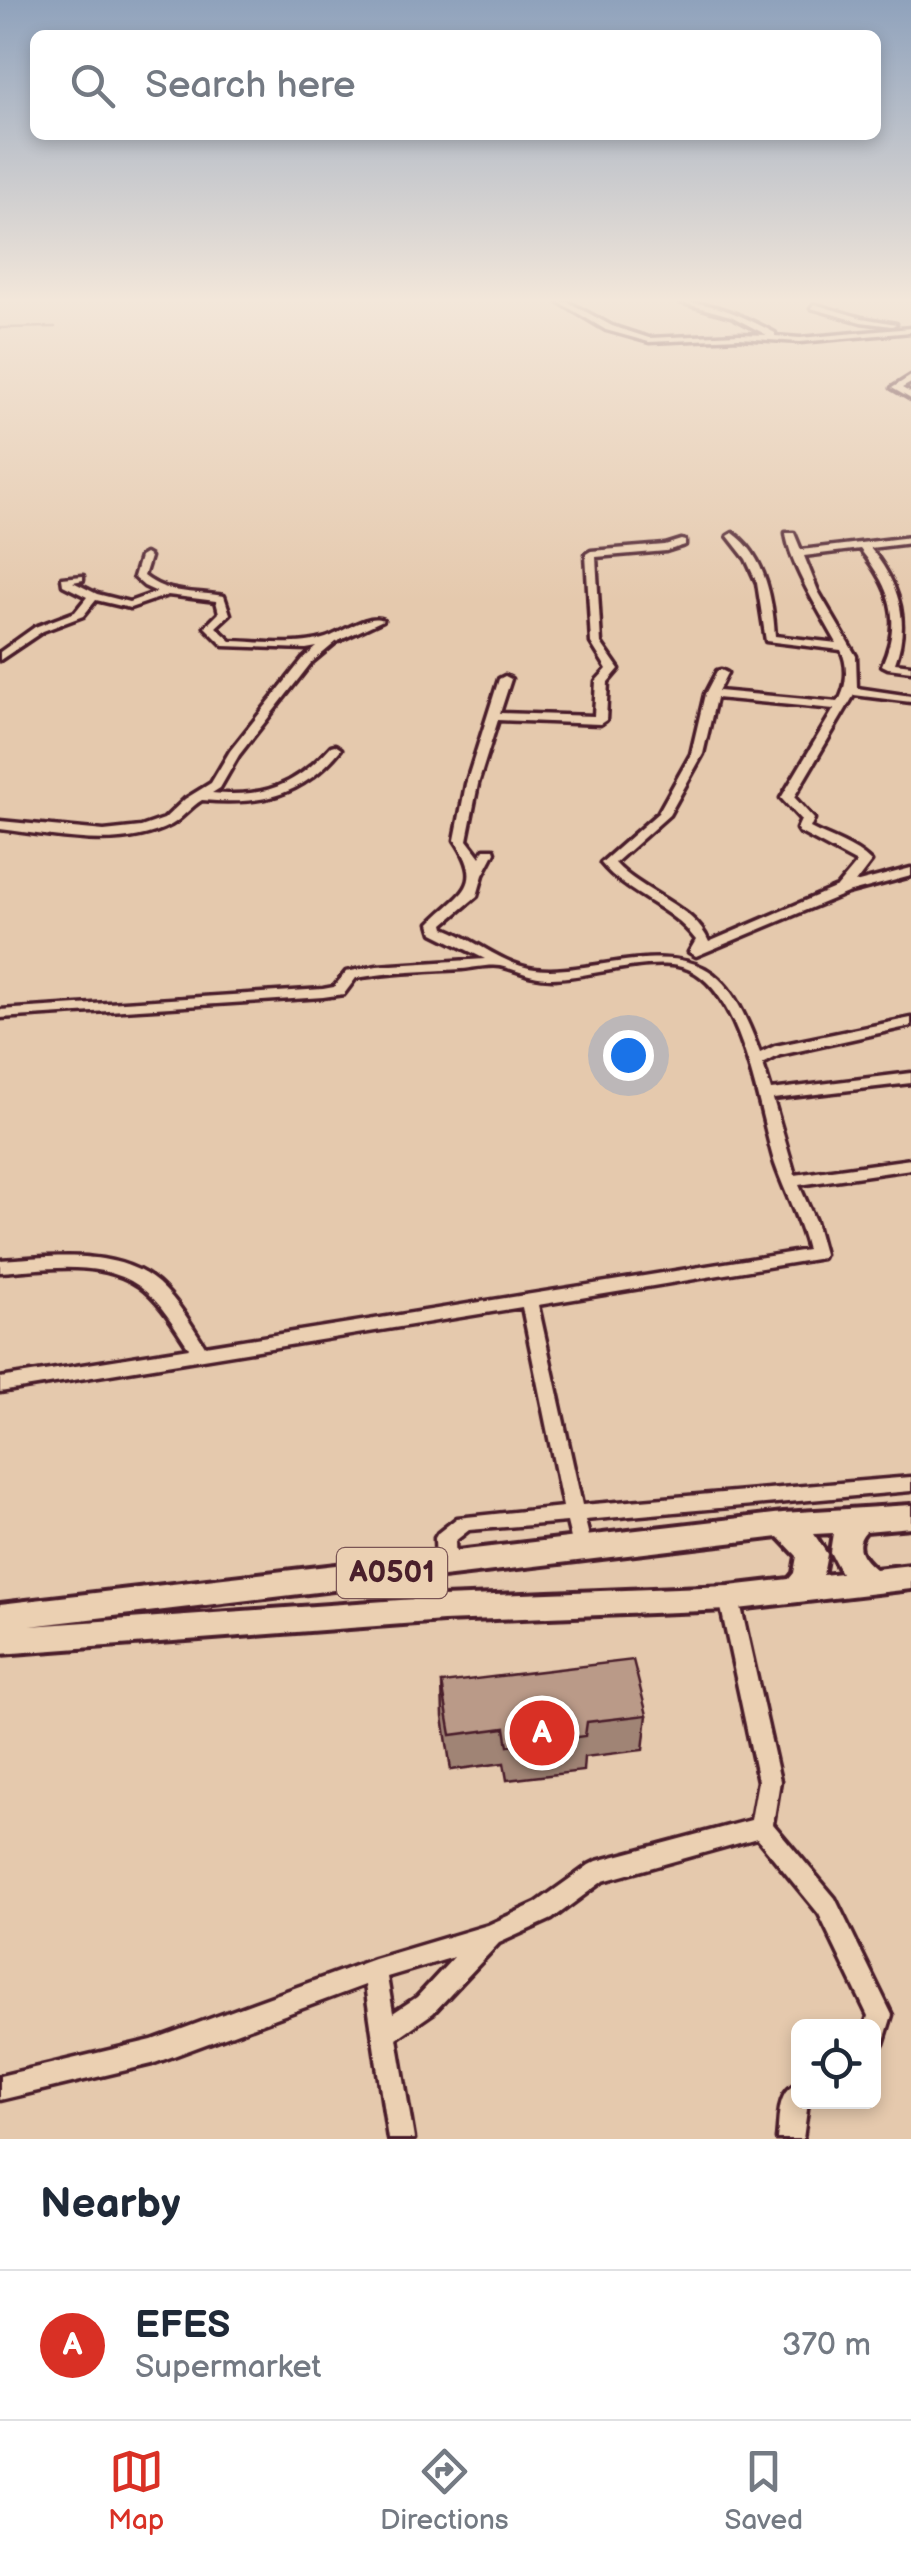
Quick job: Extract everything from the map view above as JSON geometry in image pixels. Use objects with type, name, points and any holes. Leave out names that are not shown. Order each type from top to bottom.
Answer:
[{"type":"highway","name":"A0501","points":[[0,1617],[783,1525],[911,1516]]},
{"type":"highway","points":[[858,1520],[845,1532],[843,1543],[856,1573],[868,1581]]},
{"type":"highway","points":[[783,1525],[798,1534],[812,1554],[808,1578],[799,1588]]},
{"type":"highway","name":"A0501","points":[[0,1640],[443,1609],[643,1598],[729,1598],[911,1577]]},
{"type":"street","points":[[790,535],[796,554],[850,656],[851,691],[787,798],[808,819],[803,829],[827,844],[856,854],[864,862],[842,890]]},
{"type":"street","points":[[733,536],[760,570],[768,599],[770,639],[843,647]]},
{"type":"street","points":[[796,554],[911,540]]},
{"type":"street","points":[[494,716],[600,720],[602,681],[613,669],[596,643],[591,554],[666,548],[681,543]]},
{"type":"street","points":[[865,548],[897,593],[900,636],[888,665],[911,668]]},
{"type":"street","points":[[145,557],[138,577],[165,593]]},
{"type":"street","points":[[79,578],[66,580],[67,584],[92,596],[130,605],[165,593],[220,598],[225,614],[210,628],[228,644],[306,646],[332,640],[378,620]]},
{"type":"street","points":[[0,658],[39,629],[79,614],[92,596]]},
{"type":"street","points":[[0,825],[130,837],[174,819],[190,799],[216,785],[234,754],[291,679],[332,640]]},
{"type":"street","points":[[694,957],[703,940],[693,923],[619,878],[608,863],[663,815],[697,754],[711,694],[721,673]]},
{"type":"street","points":[[476,875],[473,857],[461,840],[472,784],[506,679]]},
{"type":"street","points":[[851,691],[911,699]]},
{"type":"street","points":[[711,694],[840,706]]},
{"type":"street","points":[[200,796],[259,799],[290,788],[321,767],[335,749]]},
{"type":"street","points":[[489,852],[476,875],[472,893],[436,922],[438,930],[467,940],[502,962]]},
{"type":"street","points":[[0,1014],[323,993],[339,991],[350,975],[377,970],[502,962],[550,974],[663,963],[694,957],[842,890],[911,872]]},
{"type":"street","points":[[0,1385],[816,1254],[808,1218],[790,1181],[767,1095],[754,1063],[723,992],[694,957]]},
{"type":"street","points":[[754,1063],[775,1051],[911,1022]]},
{"type":"street","points":[[767,1095],[911,1078]]},
{"type":"street","points":[[790,1181],[911,1164]]},
{"type":"street","points":[[0,1266],[88,1262],[141,1278],[167,1304],[201,1354]]},
{"type":"street","points":[[529,1301],[582,1549]]},
{"type":"street","points":[[446,1567],[445,1538],[464,1523],[576,1510],[911,1484]]},
{"type":"street","points":[[729,1598],[769,1781],[761,1828],[827,1906],[879,2019]]},
{"type":"street","points":[[0,2088],[152,2052],[374,1970],[491,1935],[544,1911],[597,1872],[761,1828]]},
{"type":"street","points":[[386,2031],[425,2005],[491,1935]]},
{"type":"street","points":[[374,1970],[401,2139]]},
{"type":"street","points":[[790,2139],[793,2109]]},
{"type":"building","points":[[633,1660],[647,1715],[587,1722],[585,1736],[508,1746],[505,1728],[451,1735],[442,1683]]},
{"type":"place","name":"EFES","points":[[542,1733]]}]
